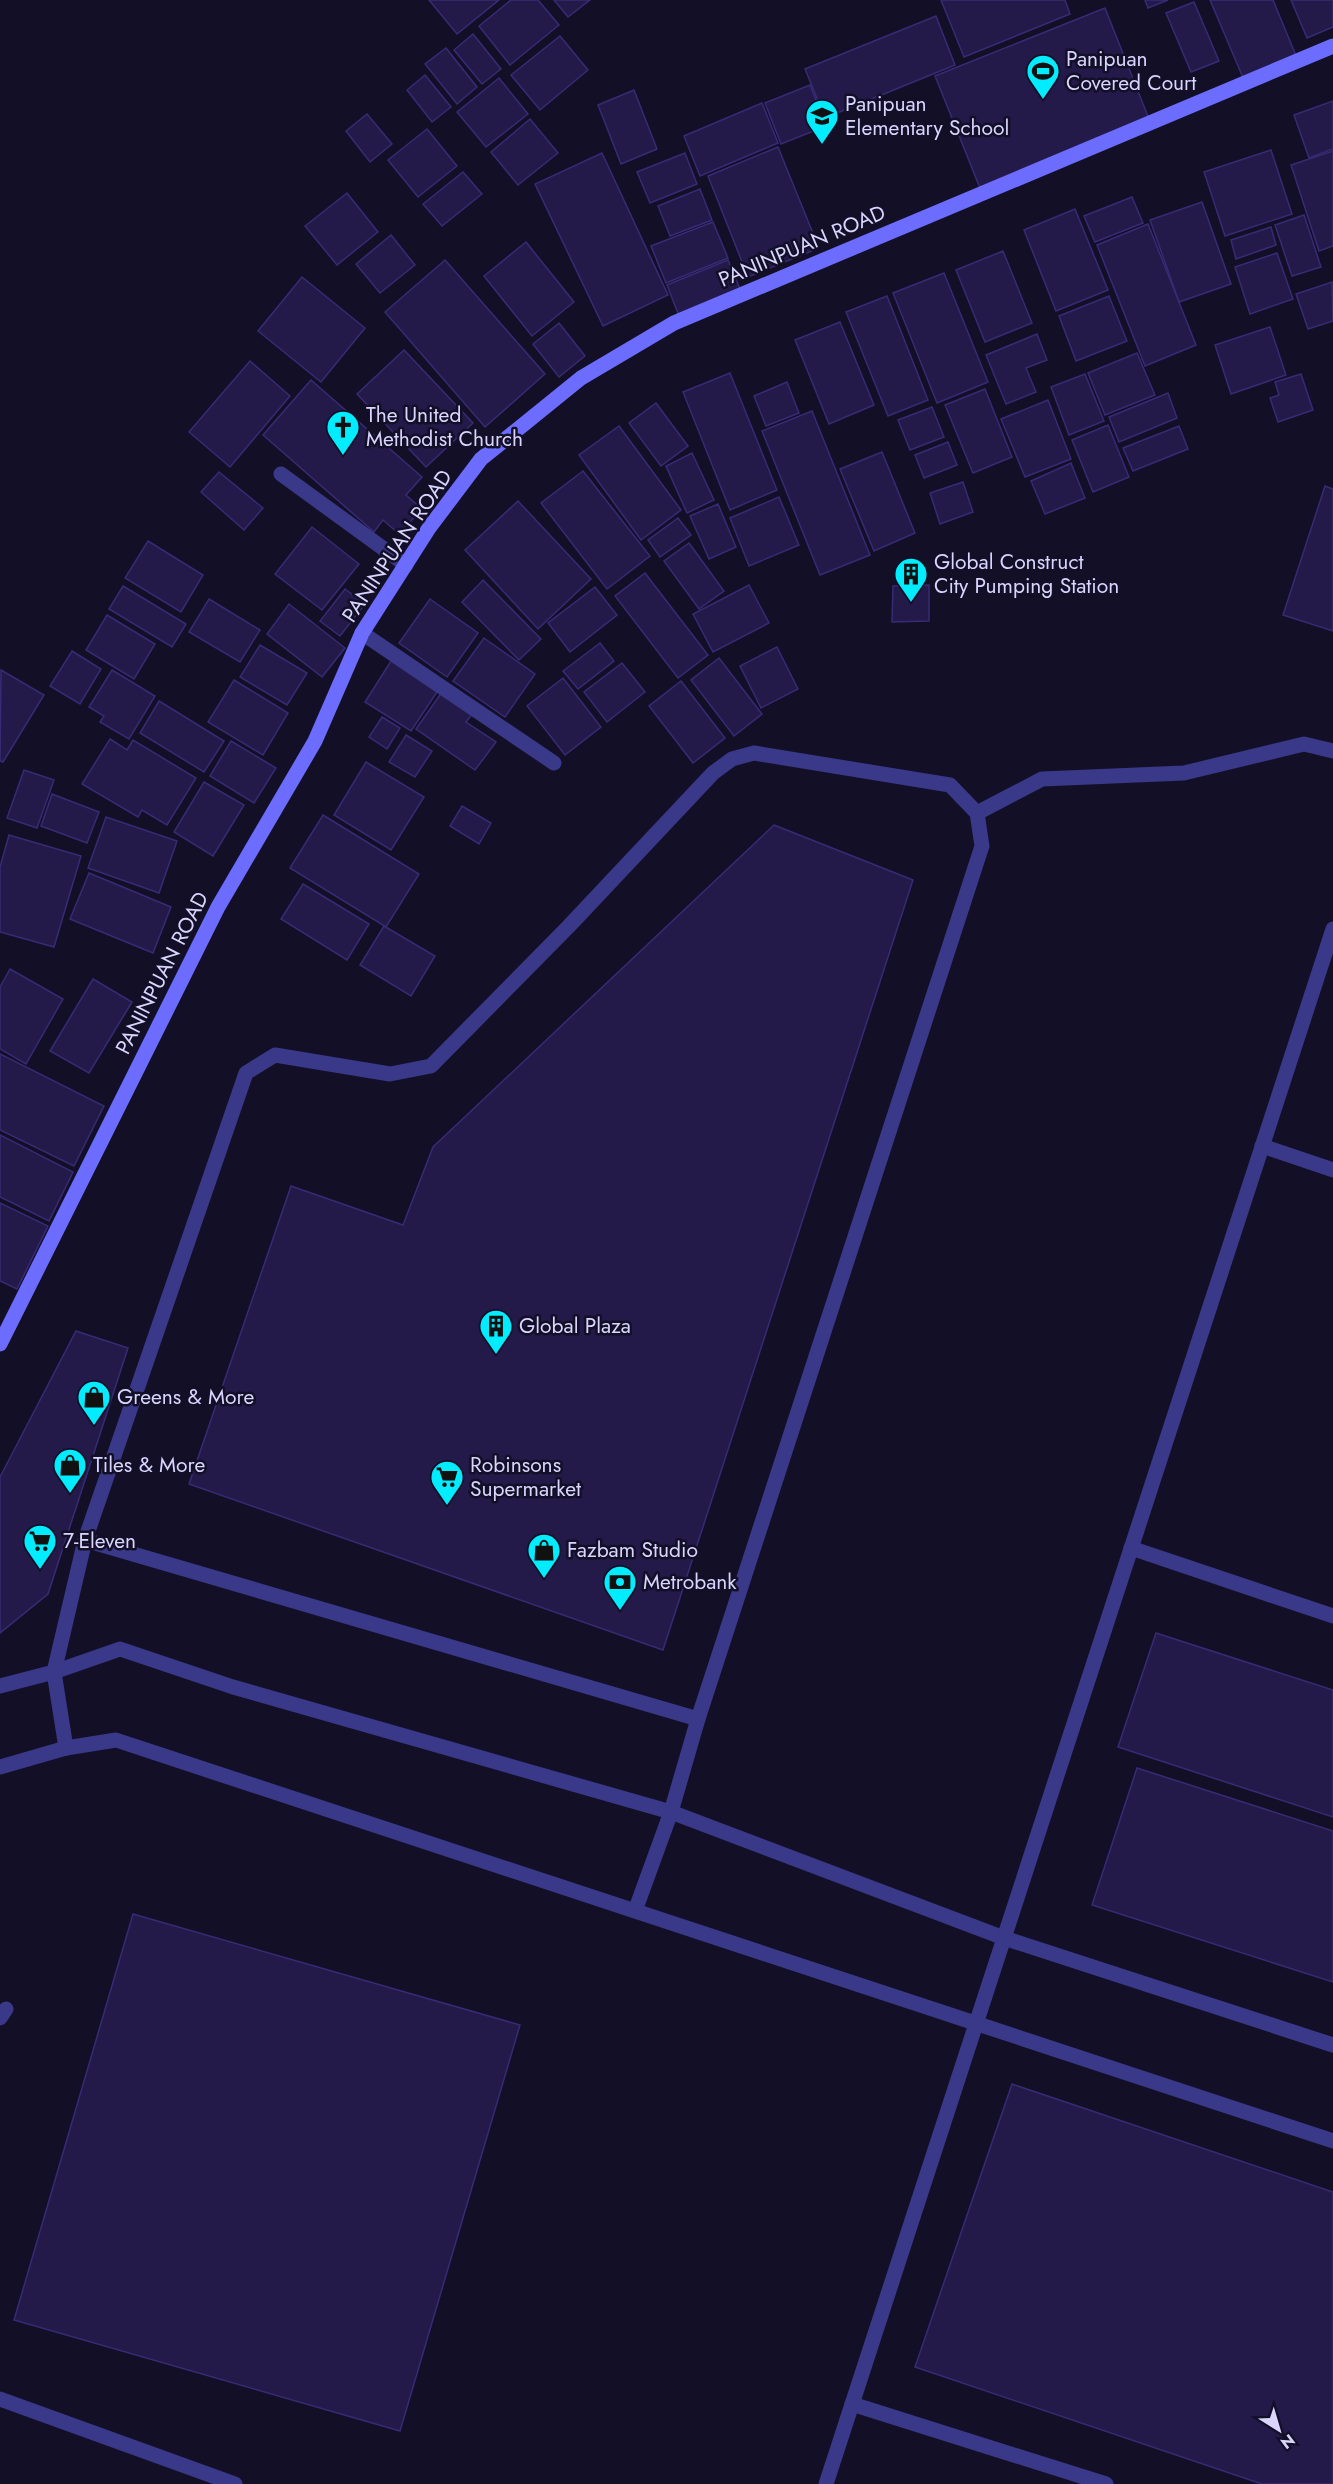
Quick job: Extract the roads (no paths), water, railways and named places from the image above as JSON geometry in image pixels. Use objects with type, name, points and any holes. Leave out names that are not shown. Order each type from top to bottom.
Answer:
[{"type":"main road","name":"PANINPUAN ROAD","points":[[0,1344],[218,907],[315,741],[362,633],[429,528],[481,459],[581,378],[674,323],[1333,46]]},
{"type":"street","points":[[280,474],[406,566]]},
{"type":"street","points":[[362,633],[554,764]]},
{"type":"street","points":[[976,813],[1042,779],[1184,773],[1304,744],[1333,751]]},
{"type":"street","points":[[66,1748],[54,1671],[85,1540],[246,1073],[275,1055],[390,1074],[431,1066],[569,926],[713,774],[732,759],[754,753],[950,785],[976,813],[982,846],[698,1719],[671,1812],[635,1911]]},
{"type":"street","points":[[826,2484],[1333,929]]},
{"type":"street","points":[[1262,1146],[1333,1170]]},
{"type":"street","points":[[85,1540],[698,1719]]},
{"type":"street","points":[[1131,1548],[1333,1616]]},
{"type":"street","points":[[0,1686],[120,1649],[233,1687],[671,1812],[1004,1938],[1333,2045]]},
{"type":"street","points":[[0,1767],[66,1748],[116,1740],[1333,2141]]},
{"type":"street","points":[[0,2398],[235,2484]]},
{"type":"street","points":[[852,2404],[1106,2484]]},
{"type":"place","name":"Panipuan Covered Court","points":[[1043,100]]},
{"type":"place","name":"Panipuan Elementary School","points":[[822,145]]},
{"type":"place","name":"The United Methodist Church","points":[[343,456]]},
{"type":"place","name":"Global Construct City Pumping Station","points":[[911,603]]},
{"type":"place","name":"Global Plaza","points":[[496,1355]]},
{"type":"place","name":"Greens & More","points":[[94,1426]]},
{"type":"place","name":"Tiles & More","points":[[70,1494]]},
{"type":"place","name":"Robinsons Supermarket","points":[[447,1506]]},
{"type":"place","name":"7-Eleven","points":[[40,1570]]},
{"type":"place","name":"Fazbam Studio","points":[[544,1579]]},
{"type":"place","name":"Metrobank","points":[[620,1611]]}]
